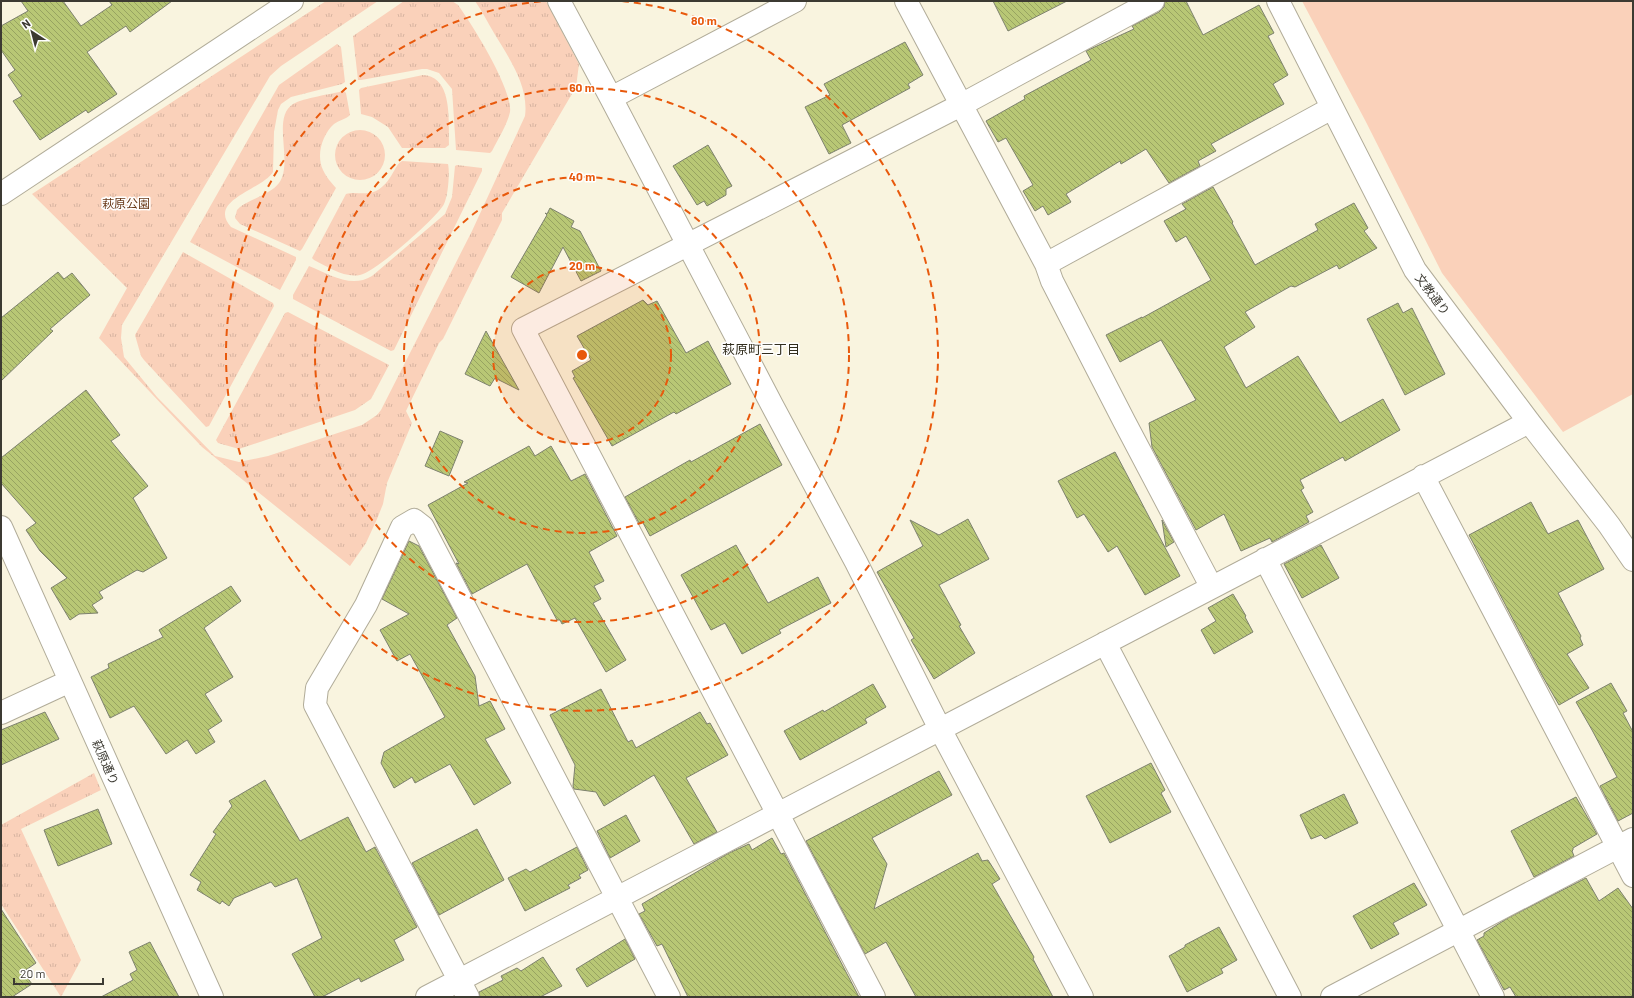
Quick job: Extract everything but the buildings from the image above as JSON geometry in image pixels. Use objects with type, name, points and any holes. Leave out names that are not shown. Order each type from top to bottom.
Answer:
[{"type":"street","points":[[1,194],[292,1]]},
{"type":"street","points":[[558,1],[611,98],[859,569],[940,729],[1082,997]]},
{"type":"street","points":[[611,98],[795,1]]},
{"type":"street","points":[[906,1],[1046,264],[1052,281],[1120,414],[1211,586]]},
{"type":"street","points":[[874,997],[523,329],[961,105],[1152,1]]},
{"type":"street","name":"文教通り","points":[[1278,1],[1415,270],[1528,422],[1609,525],[1633,560]]},
{"type":"street","points":[[1046,264],[1332,108]]},
{"type":"street","points":[[427,997],[464,989],[616,897],[1528,422]]},
{"type":"street","points":[[1423,476],[1626,843],[1633,876]]},
{"type":"street","points":[[464,989],[315,705],[317,688],[366,605],[402,527],[414,520],[423,527],[669,997]]},
{"type":"street","name":"萩原通り","points":[[1,527],[212,997]]},
{"type":"street","points":[[1265,559],[1493,997]]},
{"type":"street","points":[[1105,643],[1290,997]]},
{"type":"street","points":[[1,713],[70,681]]},
{"type":"street","points":[[1332,997],[1626,843]]},
{"type":"green space","name":"萩原公園","points":[[326,1],[378,1],[281,66],[270,76],[122,325],[121,338],[124,357],[157,397],[215,456],[239,462],[268,456],[362,425],[377,415],[381,410],[472,231],[525,116],[524,94],[517,73],[475,1],[546,1],[579,64],[576,87],[502,213],[502,220],[406,411],[412,423],[387,483],[383,504],[366,543],[350,566],[202,447],[99,338],[127,288],[32,194]]},
{"type":"green space","points":[[404,1],[452,1],[458,5],[481,41],[499,73],[509,102],[510,112],[505,127],[490,153],[456,150],[452,89],[439,73],[422,69],[358,80],[353,36]]},
{"type":"green space","points":[[1302,1],[1633,1],[1633,394],[1563,432],[1442,273],[1366,122]]},
{"type":"green space","points":[[337,44],[341,47],[345,82],[291,97],[281,104],[278,110],[274,132],[273,172],[267,178],[231,202],[226,210],[225,218],[231,227],[296,257],[296,260],[280,290],[190,242],[279,85]]},
{"type":"green space","points":[[423,75],[433,78],[440,84],[445,92],[449,114],[449,145],[445,148],[402,148],[388,127],[372,117],[361,114],[359,90],[361,88]]},
{"type":"green space","points":[[344,91],[346,93],[350,115],[334,124],[323,139],[320,152],[323,170],[336,188],[302,249],[300,251],[240,224],[235,218],[237,210],[275,187],[279,183],[283,174],[283,130],[284,119],[287,111],[293,104],[298,102]]},
{"type":"green space","points":[[360,130],[370,132],[378,137],[383,145],[385,155],[383,165],[378,173],[370,178],[360,180],[350,178],[342,173],[337,165],[335,155],[337,145],[342,137],[350,132]]},
{"type":"green space","points":[[402,161],[448,164],[449,179],[447,196],[439,211],[405,244],[378,265],[360,275],[348,275],[330,269],[314,260],[312,258],[346,194],[376,191],[386,184],[399,163]]},
{"type":"green space","points":[[455,166],[482,168],[482,171],[394,350],[391,351],[293,299],[293,295],[309,266],[348,281],[364,280],[372,276],[445,214],[452,197]]},
{"type":"green space","points":[[183,252],[273,303],[274,306],[209,426],[206,427],[144,360],[141,356],[135,335]]},
{"type":"green space","points":[[288,312],[389,365],[371,399],[355,410],[239,449],[218,443],[216,440],[285,313]]},
{"type":"green space","points":[[94,773],[101,790],[21,829],[81,960],[61,997],[1,904],[1,825]]},
{"type":"district","name":"萩原町三丁目","points":[[761,349]]}]
